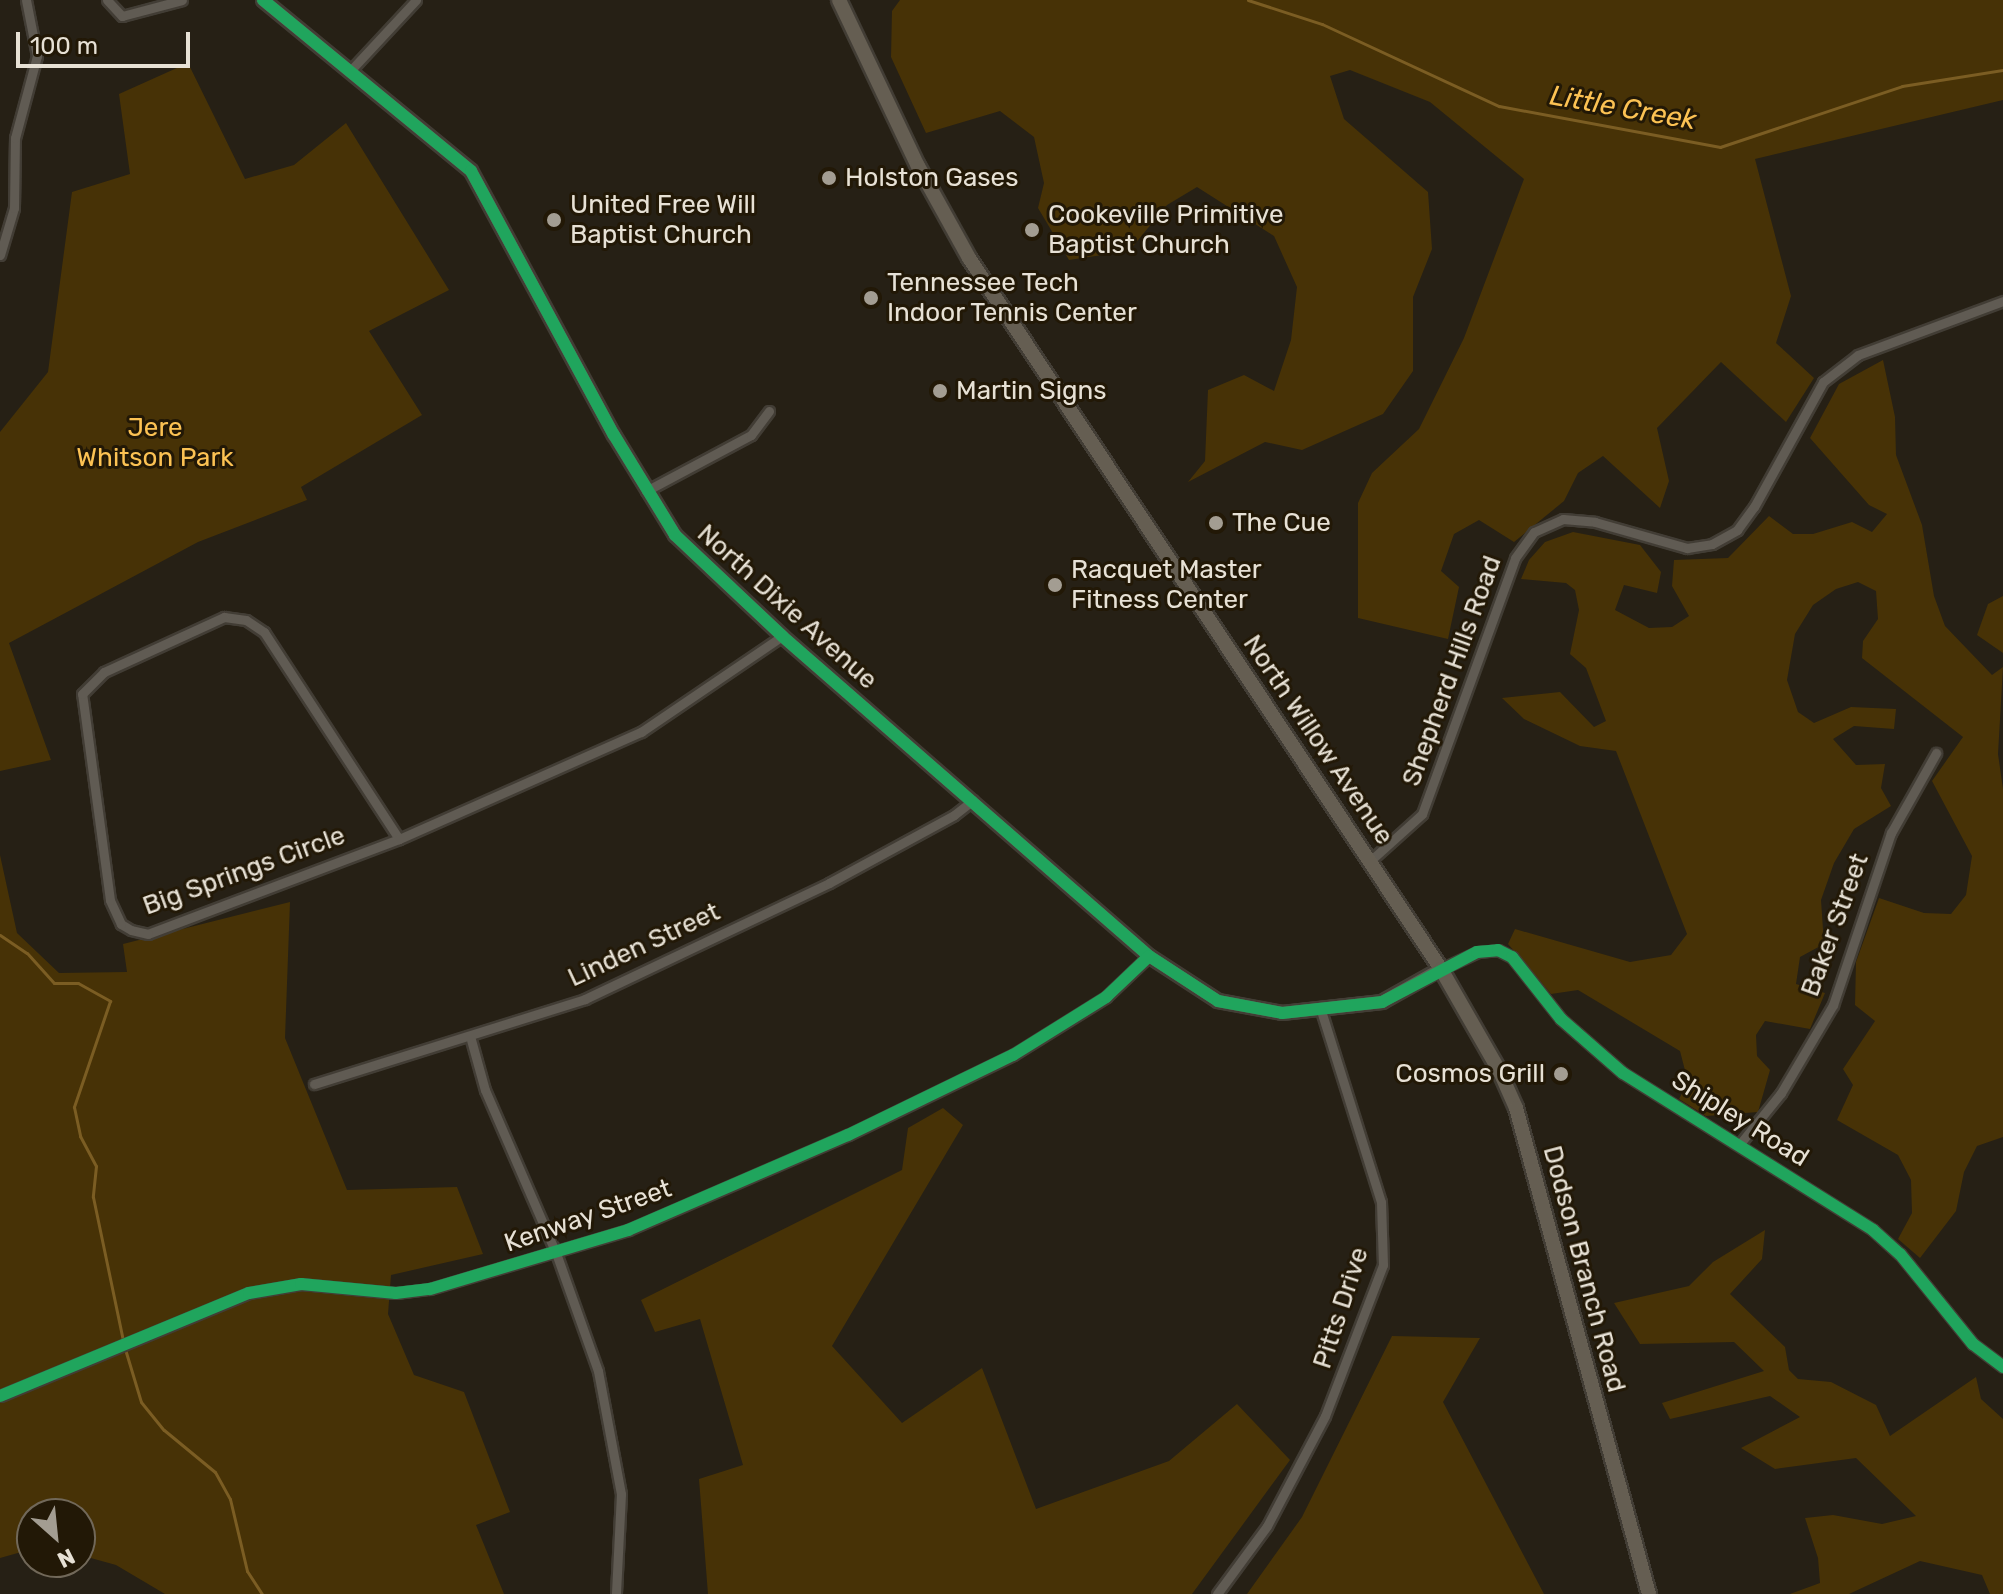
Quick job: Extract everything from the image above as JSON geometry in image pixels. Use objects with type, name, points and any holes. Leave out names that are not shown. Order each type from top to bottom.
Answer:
[{"type":"main road","name":"North Willow Avenue","points":[[839,0],[918,166],[969,258],[1441,969]]},
{"type":"main road","name":"Dodson Branch Road","points":[[1441,969],[1516,1108],[1649,1594]]},
{"type":"street","points":[[0,255],[14,208],[15,138],[37,56],[37,36],[26,0]]},
{"type":"street","points":[[107,0],[122,16],[182,0]]},
{"type":"street","name":"North Dixie Avenue","points":[[263,0],[471,171],[646,491],[675,535],[782,636],[1149,956],[1208,996],[1242,1009],[1321,1011],[1382,1002],[1441,969]]},
{"type":"street","points":[[350,71],[416,0]]},
{"type":"street","name":"Shepherd Hills Road","points":[[1370,861],[1422,814],[1434,790],[1515,558],[1534,532],[1563,519],[1595,522],[1687,548],[1712,544],[1737,530],[1754,507],[1823,382],[1858,355],[2003,301]]},
{"type":"street","points":[[646,491],[751,435],[769,411]]},
{"type":"street","name":"Big Springs Circle","points":[[399,839],[264,632],[246,620],[224,617],[90,681],[82,694],[110,900],[121,924],[148,934],[399,839],[641,732],[782,636]]},
{"type":"street","name":"Baker Street","points":[[1739,1145],[1781,1093],[1833,1005],[1891,833],[1936,753]]},
{"type":"street","name":"Linden Street","points":[[314,1084],[585,999],[829,883],[954,815],[973,800]]},
{"type":"street","name":"Shipley Road","points":[[1441,969],[1477,952],[1498,950],[1512,957],[1587,1045],[1873,1230],[1900,1254],[1973,1344],[2003,1367]]},
{"type":"street","name":"Kenway Street","points":[[0,1396],[249,1293],[301,1284],[396,1293],[430,1289],[556,1253],[688,1206],[1013,1055],[1106,997],[1149,956]]},
{"type":"street","name":"Pitts Drive","points":[[1217,1594],[1267,1526],[1325,1416],[1383,1265],[1381,1202],[1321,1011]]},
{"type":"street","points":[[470,1036],[485,1090],[556,1253],[598,1371],[614,1434],[621,1494],[616,1594]]},
{"type":"green space","points":[[900,0],[2003,0],[2003,100],[1755,159],[1791,296],[1776,343],[1814,378],[1786,422],[1721,362],[1657,428],[1669,481],[1660,508],[1603,456],[1578,473],[1564,501],[1514,542],[1479,520],[1454,534],[1441,571],[1459,587],[1448,639],[1358,618],[1358,503],[1372,473],[1419,429],[1464,338],[1524,179],[1430,102],[1350,70],[1330,76],[1344,119],[1428,192],[1432,249],[1413,297],[1413,371],[1383,414],[1302,450],[1265,442],[1188,482],[1205,461],[1208,390],[1244,375],[1274,391],[1291,340],[1297,287],[1274,236],[1197,187],[1167,205],[1129,251],[1069,260],[1038,208],[1044,183],[1034,137],[1000,111],[926,133],[891,57],[892,11]]},
{"type":"green space","name":"Jere Whitson Park","points":[[188,63],[245,179],[294,165],[346,123],[449,290],[369,331],[422,415],[301,487],[307,500],[198,542],[9,643],[51,760],[0,771],[0,432],[48,372],[72,192],[130,174],[119,94]]},
{"type":"green space","points":[[1883,360],[1895,417],[1896,455],[1922,525],[1934,596],[1945,626],[1992,675],[2003,667],[1998,754],[2003,789],[2003,1137],[1977,1146],[1964,1172],[1956,1211],[1920,1258],[1898,1239],[1912,1213],[1911,1180],[1898,1155],[1837,1120],[1853,1085],[1843,1069],[1875,1021],[1855,1005],[1856,962],[1879,898],[1924,913],[1951,914],[1966,895],[1972,856],[1932,781],[1963,737],[1862,658],[1863,641],[1878,619],[1876,591],[1858,582],[1836,589],[1813,605],[1795,634],[1787,680],[1798,712],[1814,723],[1851,707],[1896,709],[1894,729],[1854,726],[1833,739],[1856,765],[1885,764],[1881,788],[1891,806],[1854,829],[1834,863],[1821,900],[1824,944],[1800,957],[1796,984],[1825,993],[1810,1029],[1765,1021],[1756,1035],[1757,1056],[1770,1070],[1758,1112],[1706,1116],[1679,1099],[1688,1082],[1680,1051],[1578,990],[1551,994],[1508,944],[1515,929],[1630,962],[1671,955],[1687,934],[1616,751],[1580,746],[1524,719],[1502,698],[1560,692],[1594,727],[1606,721],[1586,668],[1570,654],[1579,610],[1575,590],[1566,583],[1521,579],[1529,560],[1545,542],[1573,532],[1640,545],[1661,572],[1657,593],[1624,585],[1615,610],[1649,628],[1672,627],[1689,616],[1672,586],[1674,560],[1728,558],[1769,516],[1793,534],[1813,534],[1852,522],[1872,532],[1887,514],[1869,505],[1810,438],[1839,384]]},
{"type":"green space","points":[[2003,596],[2003,653],[1977,635],[1988,604]]},
{"type":"green space","points":[[0,855],[17,933],[59,973],[127,972],[123,944],[290,902],[285,1038],[347,1190],[457,1187],[483,1254],[391,1275],[388,1314],[414,1375],[464,1392],[510,1512],[476,1525],[504,1594],[165,1594],[116,1565],[96,1559],[96,1498],[16,1498],[16,1554],[0,1558]]},
{"type":"green space","points":[[943,1108],[963,1125],[832,1346],[902,1423],[982,1368],[1036,1509],[1169,1461],[1237,1404],[1290,1460],[1192,1594],[708,1594],[699,1479],[743,1465],[700,1319],[655,1332],[641,1300],[902,1170],[908,1128]]},
{"type":"green space","points":[[1765,1230],[1762,1259],[1730,1294],[1785,1347],[1789,1370],[1798,1379],[1831,1382],[1876,1405],[1890,1436],[1976,1377],[1981,1399],[2003,1419],[2003,1594],[1990,1594],[1982,1575],[1920,1561],[1849,1594],[1790,1594],[1820,1583],[1818,1558],[1805,1518],[1833,1515],[1882,1524],[1916,1516],[1856,1458],[1775,1469],[1741,1448],[1800,1417],[1770,1396],[1670,1419],[1662,1403],[1764,1371],[1734,1342],[1640,1344],[1614,1303],[1689,1286],[1713,1262]]},
{"type":"green space","points":[[1392,1336],[1480,1338],[1443,1402],[1544,1594],[1247,1594],[1302,1517]]},
{"type":"waterway","name":"Little Creek","points":[[1248,0],[1322,24],[1499,106],[1720,147],[1902,86],[2003,70]]},
{"type":"waterway","points":[[0,935],[27,953],[54,983],[78,983],[110,1001],[74,1107],[80,1136],[96,1166],[93,1197],[123,1341]]},
{"type":"waterway","points":[[125,1349],[141,1402],[164,1430],[215,1472],[230,1499],[247,1571],[262,1594]]},
{"type":"cycle path","points":[[263,0],[471,171],[614,435],[675,535],[782,636],[1149,956],[1218,1001],[1282,1013],[1382,1002],[1477,952],[1498,950],[1512,957],[1561,1019],[1623,1073],[1873,1230],[1900,1254],[1973,1344],[2003,1367]]},
{"type":"cycle path","points":[[0,1396],[249,1293],[301,1284],[396,1293],[430,1289],[628,1230],[848,1135],[1013,1055],[1106,997],[1149,956]]},
{"type":"place","name":"Holston Gases","points":[[829,178]]},
{"type":"place","name":"United Free Will Baptist Church","points":[[554,220]]},
{"type":"place","name":"Cookeville Primitive Baptist Church","points":[[1032,230]]},
{"type":"place","name":"Tennessee Tech Indoor Tennis Center","points":[[871,298]]},
{"type":"place","name":"Martin Signs","points":[[940,391]]},
{"type":"place","name":"The Cue","points":[[1216,523]]},
{"type":"place","name":"Racquet Master Fitness Center","points":[[1055,585]]},
{"type":"place","name":"Cosmos Grill","points":[[1561,1074]]}]
